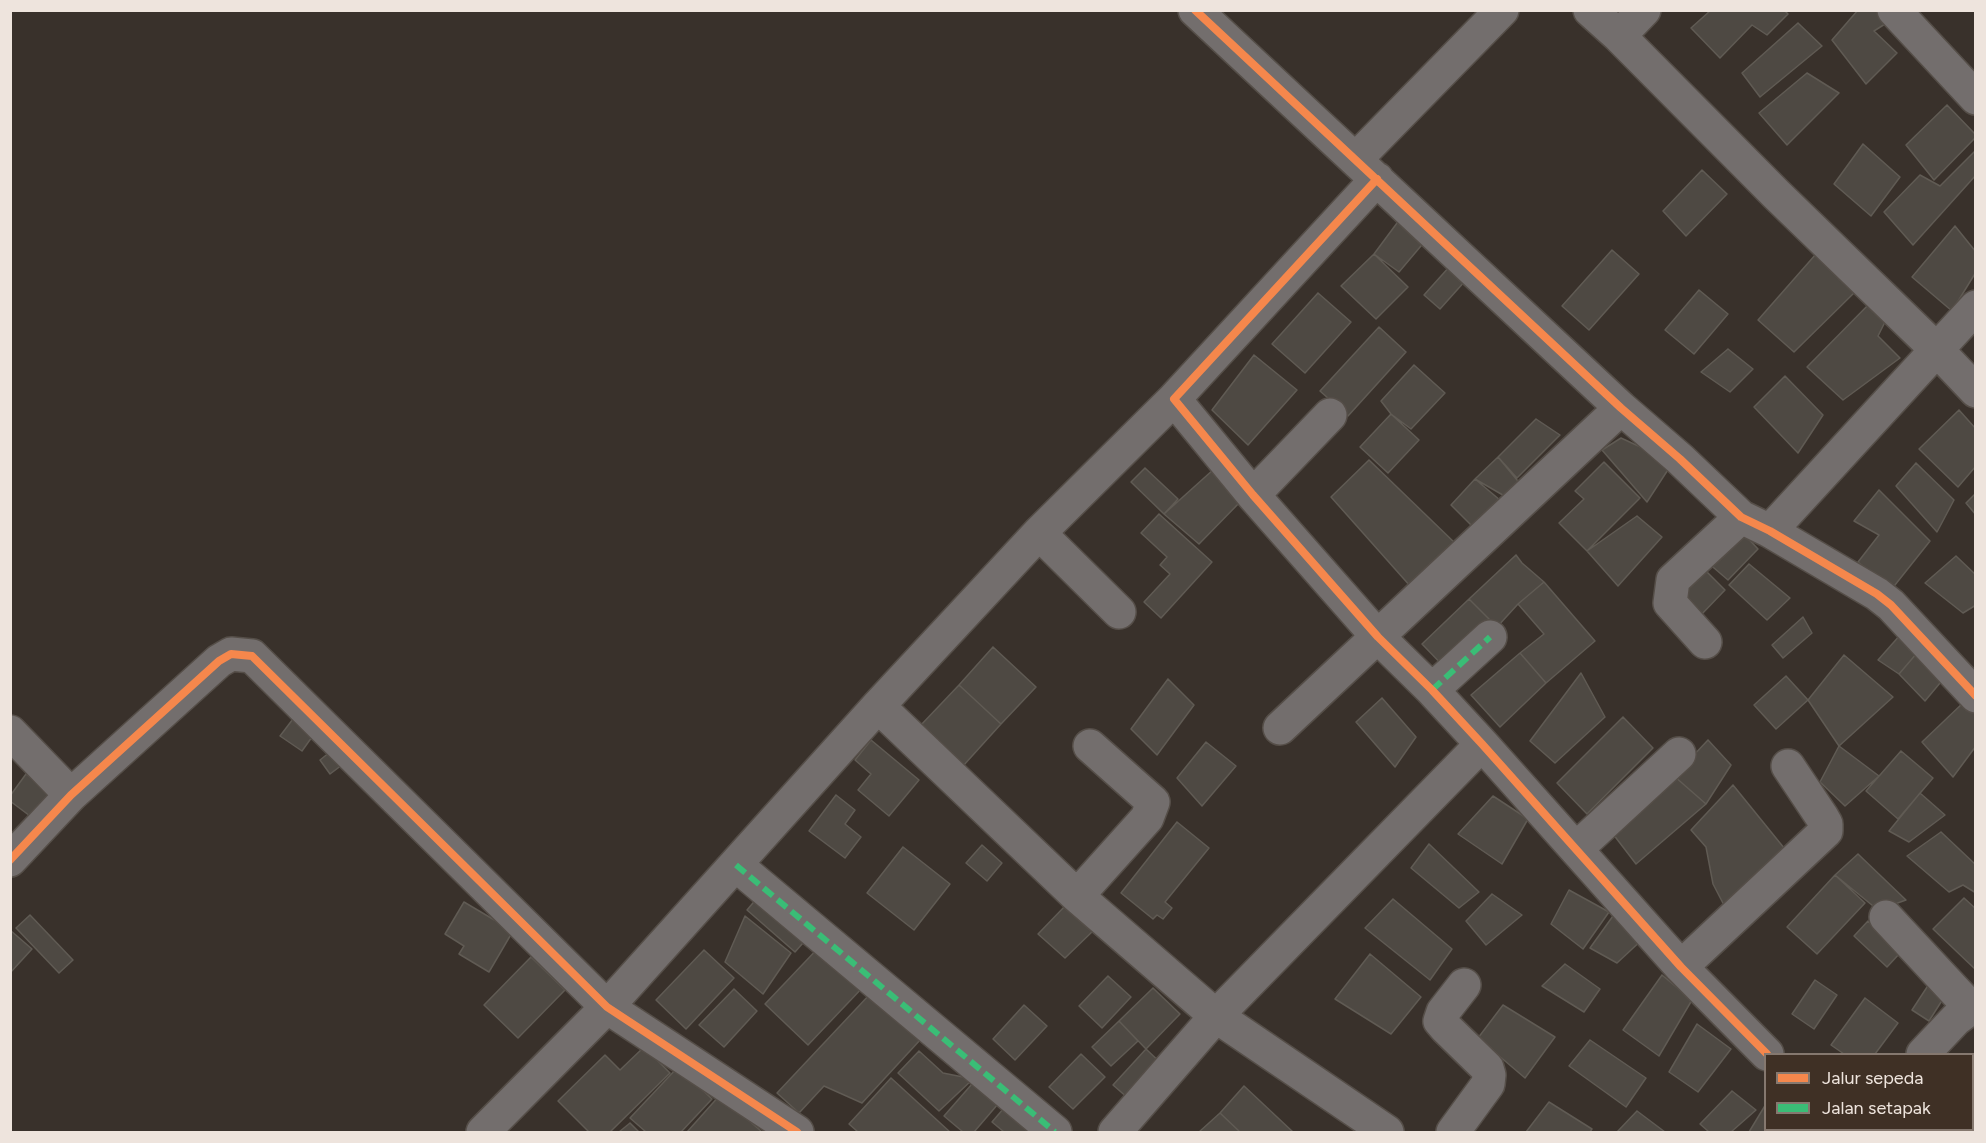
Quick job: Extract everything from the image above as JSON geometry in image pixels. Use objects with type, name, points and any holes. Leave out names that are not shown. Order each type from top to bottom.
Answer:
[{"type":"street","points":[[1195,10],[1741,517],[1770,531],[1862,584],[1890,604],[1976,696]]},
{"type":"street","points":[[483,1132],[607,1007],[878,706],[1039,533],[1173,399],[1502,10]]},
{"type":"street","points":[[1590,10],[1619,36],[1976,391]]},
{"type":"street","points":[[1619,36],[1644,10]]},
{"type":"street","points":[[1894,10],[1976,98]]},
{"type":"street","points":[[1770,531],[1976,307]]},
{"type":"street","points":[[1173,399],[1253,495],[1378,637],[1482,744],[1681,967],[1766,1053]]},
{"type":"street","points":[[1280,728],[1621,408]]},
{"type":"street","points":[[1253,495],[1330,415]]},
{"type":"street","points":[[1705,642],[1670,603],[1673,580],[1741,517]]},
{"type":"street","points":[[1039,533],[1119,612]]},
{"type":"street","points":[[1432,690],[1490,637]]},
{"type":"street","points":[[10,860],[71,795],[219,661],[231,654],[252,656],[607,1007],[796,1132]]},
{"type":"street","points":[[878,706],[1077,896],[1216,1016],[1387,1132]]},
{"type":"street","points":[[10,732],[71,795]]},
{"type":"street","points":[[1123,1130],[1216,1016],[1482,744]]},
{"type":"street","points":[[1077,896],[1147,818],[1153,802],[1090,746]]},
{"type":"street","points":[[1576,849],[1679,754]]},
{"type":"street","points":[[1681,967],[1826,831],[1826,824],[1822,817],[1788,765]]},
{"type":"street","points":[[736,865],[1055,1132]]},
{"type":"street","points":[[1886,917],[1973,1005],[1924,1053]]},
{"type":"street","points":[[1453,1132],[1488,1084],[1490,1075],[1488,1068],[1440,1021],[1443,1012],[1464,985]]},
{"type":"building","points":[[1711,10],[1784,10],[1788,14],[1767,35],[1752,25],[1720,58],[1691,28]]},
{"type":"building","points":[[1858,10],[1886,10],[1893,19],[1874,31],[1897,53],[1866,84],[1832,40]]},
{"type":"building","points":[[1798,23],[1822,46],[1760,97],[1742,73]]},
{"type":"building","points":[[1807,73],[1839,93],[1787,145],[1759,113]]},
{"type":"building","points":[[1947,105],[1976,137],[1934,180],[1906,145]]},
{"type":"building","points":[[1863,144],[1900,177],[1871,216],[1834,184]]},
{"type":"building","points":[[1976,150],[1976,175],[1913,245],[1884,212],[1920,175],[1940,186]]},
{"type":"building","points":[[1702,170],[1727,194],[1686,236],[1663,211]]},
{"type":"building","points":[[1400,219],[1426,240],[1399,272],[1374,254]]},
{"type":"building","points":[[1955,226],[1976,252],[1976,272],[1952,311],[1912,277]]},
{"type":"building","points":[[1612,250],[1639,274],[1589,330],[1562,306]]},
{"type":"building","points":[[1374,254],[1408,287],[1376,319],[1341,286]]},
{"type":"building","points":[[1816,254],[1856,291],[1794,352],[1758,320]]},
{"type":"building","points":[[1450,266],[1466,280],[1440,309],[1424,295]]},
{"type":"building","points":[[1699,290],[1728,314],[1694,354],[1665,330]]},
{"type":"building","points":[[1318,293],[1351,322],[1305,373],[1272,344]]},
{"type":"building","points":[[1876,297],[1892,308],[1878,336],[1900,358],[1843,400],[1807,367]]},
{"type":"building","points":[[1379,327],[1406,352],[1348,416],[1320,391]]},
{"type":"building","points":[[1728,349],[1753,369],[1730,392],[1701,372]]},
{"type":"building","points":[[1254,355],[1297,390],[1248,445],[1212,410]]},
{"type":"building","points":[[1414,365],[1445,393],[1411,429],[1391,414],[1381,401]]},
{"type":"building","points":[[1785,376],[1823,415],[1798,453],[1754,407]]},
{"type":"building","points":[[1959,410],[1976,429],[1976,466],[1958,487],[1919,449]]},
{"type":"building","points":[[1391,414],[1419,440],[1388,473],[1360,447]]},
{"type":"building","points":[[1536,419],[1560,435],[1517,478],[1498,457]]},
{"type":"building","points":[[1621,438],[1673,462],[1647,502],[1602,450]]},
{"type":"building","points":[[1498,457],[1522,486],[1508,498],[1475,479]]},
{"type":"building","points":[[1369,460],[1457,545],[1411,587],[1331,497]]},
{"type":"building","points":[[1604,462],[1640,498],[1587,551],[1559,523],[1584,499],[1575,491]]},
{"type":"building","points":[[1916,463],[1954,500],[1937,532],[1896,486]]},
{"type":"building","points":[[1145,468],[1178,499],[1164,514],[1131,482]]},
{"type":"building","points":[[1214,469],[1243,499],[1199,544],[1164,514]]},
{"type":"building","points":[[1475,479],[1507,506],[1474,528],[1451,505]]},
{"type":"building","points":[[1879,490],[1930,541],[1891,590],[1858,562],[1879,535],[1854,521]]},
{"type":"building","points":[[1976,493],[1976,515],[1966,503]]},
{"type":"building","points":[[1159,514],[1212,562],[1161,618],[1144,602],[1170,574],[1160,565],[1167,557],[1141,533]]},
{"type":"building","points":[[1637,516],[1662,537],[1618,586],[1587,551]]},
{"type":"building","points":[[1742,532],[1758,549],[1728,580],[1700,556]]},
{"type":"building","points":[[1516,555],[1544,582],[1518,604],[1497,627],[1469,599]]},
{"type":"building","points":[[1956,556],[1976,575],[1976,605],[1963,613],[1925,583]]},
{"type":"building","points":[[1698,563],[1725,590],[1700,616],[1681,593]]},
{"type":"building","points":[[1749,564],[1790,598],[1767,620],[1729,585]]},
{"type":"building","points":[[1544,582],[1595,641],[1546,683],[1520,653],[1544,634],[1518,604]]},
{"type":"building","points":[[1469,599],[1497,627],[1450,673],[1422,644]]},
{"type":"building","points":[[1803,617],[1812,633],[1783,658],[1772,645]]},
{"type":"building","points":[[1901,634],[1917,653],[1899,674],[1878,660]]},
{"type":"building","points":[[993,647],[1036,687],[1001,724],[959,685]]},
{"type":"building","points":[[1520,653],[1546,683],[1500,727],[1471,695]]},
{"type":"building","points":[[1917,653],[1945,677],[1925,701],[1899,674]]},
{"type":"building","points":[[1844,655],[1893,697],[1839,746],[1808,700]]},
{"type":"building","points":[[1581,673],[1605,717],[1555,763],[1530,741]]},
{"type":"building","points":[[1786,676],[1808,700],[1776,729],[1754,705]]},
{"type":"building","points":[[1168,679],[1194,705],[1157,755],[1131,729]]},
{"type":"building","points":[[959,685],[1001,724],[963,766],[920,726]]},
{"type":"building","points":[[1382,698],[1416,737],[1395,767],[1356,722]]},
{"type":"building","points":[[1964,702],[1976,713],[1976,746],[1953,777],[1922,742]]},
{"type":"building","points":[[296,715],[317,730],[302,751],[280,736]]},
{"type":"building","points":[[1623,717],[1653,748],[1587,814],[1557,783]]},
{"type":"building","points":[[871,740],[919,780],[889,816],[858,790],[871,774],[855,760]]},
{"type":"building","points":[[1708,740],[1731,765],[1706,804],[1674,776]]},
{"type":"building","points":[[1206,742],[1236,766],[1202,806],[1177,778]]},
{"type":"building","points":[[1839,746],[1879,776],[1845,806],[1820,782]]},
{"type":"building","points":[[335,748],[346,762],[330,774],[320,760]]},
{"type":"building","points":[[1901,751],[1933,778],[1898,819],[1866,791]]},
{"type":"building","points":[[26,774],[52,794],[34,819],[10,801],[10,796]]},
{"type":"building","points":[[1674,776],[1706,804],[1636,864],[1613,834]]},
{"type":"building","points":[[1733,785],[1793,859],[1726,909],[1713,884],[1706,847],[1691,830]]},
{"type":"building","points":[[1920,793],[1945,815],[1909,842],[1889,831]]},
{"type":"building","points":[[836,795],[855,810],[845,824],[861,837],[845,858],[809,831]]},
{"type":"building","points":[[1493,796],[1528,819],[1502,864],[1458,834]]},
{"type":"building","points":[[1177,822],[1209,848],[1165,902],[1172,908],[1163,919],[1157,915],[1153,919],[1121,893]]},
{"type":"building","points":[[1941,832],[1976,865],[1976,893],[1963,885],[1949,892],[1907,856]]},
{"type":"building","points":[[1429,844],[1479,892],[1459,908],[1411,868]]},
{"type":"building","points":[[982,845],[1002,863],[987,881],[966,863]]},
{"type":"building","points":[[903,847],[950,884],[914,930],[867,893]]},
{"type":"building","points":[[1858,854],[1906,900],[1878,910],[1835,875]]},
{"type":"building","points":[[1835,875],[1865,903],[1817,954],[1787,927]]},
{"type":"building","points":[[1569,890],[1609,912],[1583,949],[1551,924]]},
{"type":"building","points":[[763,891],[811,934],[795,952],[747,910]]},
{"type":"building","points":[[1492,894],[1522,915],[1486,945],[1466,921]]},
{"type":"building","points":[[1964,898],[1976,909],[1976,970],[1933,929]]},
{"type":"building","points":[[1393,899],[1452,949],[1430,980],[1365,928]]},
{"type":"building","points":[[464,902],[513,931],[489,972],[459,954],[464,946],[445,934]]},
{"type":"building","points":[[1067,904],[1095,929],[1065,958],[1038,934]]},
{"type":"building","points":[[1618,909],[1645,937],[1617,963],[1590,948]]},
{"type":"building","points":[[30,915],[73,960],[59,973],[16,928]]},
{"type":"building","points":[[745,916],[791,953],[763,994],[725,962]]},
{"type":"building","points":[[1868,921],[1901,952],[1887,967],[1854,936]]},
{"type":"building","points":[[10,930],[32,949],[10,973]]},
{"type":"building","points":[[822,944],[865,985],[808,1045],[765,1004]]},
{"type":"building","points":[[704,950],[734,978],[686,1029],[656,1000]]},
{"type":"building","points":[[1370,954],[1421,997],[1391,1034],[1335,999]]},
{"type":"building","points":[[531,957],[565,990],[518,1038],[484,1005]]},
{"type":"building","points":[[1565,964],[1600,989],[1584,1012],[1542,986]]},
{"type":"building","points":[[1662,975],[1692,1000],[1659,1056],[1623,1030]]},
{"type":"building","points":[[1108,976],[1131,997],[1102,1028],[1079,1006]]},
{"type":"building","points":[[1815,980],[1837,995],[1814,1029],[1792,1014]]},
{"type":"building","points":[[1931,981],[1948,991],[1929,1021],[1912,1010]]},
{"type":"building","points":[[1153,988],[1180,1014],[1146,1049],[1119,1021]]},
{"type":"building","points":[[734,989],[757,1011],[724,1047],[699,1025]]},
{"type":"building","points":[[871,993],[921,1039],[862,1103],[824,1086],[799,1113],[777,1093]]},
{"type":"building","points":[[1865,998],[1898,1023],[1876,1053],[1843,1053],[1831,1045]]},
{"type":"building","points":[[1024,1005],[1047,1026],[1015,1060],[993,1039]]},
{"type":"building","points":[[1503,1005],[1555,1037],[1525,1078],[1478,1038]]},
{"type":"building","points":[[1119,1021],[1138,1041],[1111,1066],[1092,1047]]},
{"type":"building","points":[[1697,1024],[1731,1049],[1698,1092],[1669,1072]]},
{"type":"building","points":[[1590,1040],[1646,1078],[1626,1107],[1569,1066]]},
{"type":"building","points":[[644,1047],[670,1073],[610,1132],[589,1132],[558,1101],[605,1055],[620,1070]]},
{"type":"building","points":[[1146,1049],[1164,1066],[1129,1099],[1113,1085]]},
{"type":"building","points":[[919,1051],[943,1073],[973,1079],[939,1111],[898,1073]]},
{"type":"building","points":[[1081,1054],[1105,1077],[1073,1109],[1049,1087]]},
{"type":"building","points":[[678,1067],[712,1099],[681,1132],[646,1132],[630,1118]]},
{"type":"building","points":[[979,1076],[1004,1097],[974,1132],[963,1132],[944,1116]]},
{"type":"building","points":[[891,1078],[950,1132],[858,1132],[849,1124]]},
{"type":"building","points":[[1244,1086],[1293,1132],[1240,1132],[1220,1113]]},
{"type":"building","points":[[1732,1091],[1756,1110],[1731,1132],[1709,1132],[1700,1124]]},
{"type":"building","points":[[720,1095],[762,1132],[687,1132]]},
{"type":"building","points":[[1010,1101],[1048,1132],[1004,1132],[992,1122]]},
{"type":"building","points":[[1549,1102],[1592,1129],[1590,1132],[1526,1132]]},
{"type":"building","points":[[1764,1107],[1764,1131],[1786,1131],[1785,1132],[1749,1132]]},
{"type":"building","points":[[1637,1111],[1665,1132],[1617,1132]]},
{"type":"building","points":[[1220,1113],[1240,1132],[1199,1132]]},
{"type":"building","points":[[630,1123],[639,1132],[619,1132]]},
{"type":"marked path","points":[[1432,690],[1490,637]]},
{"type":"marked path","points":[[736,865],[1055,1132]]},
{"type":"cycle path","points":[[1195,10],[1741,517],[1770,531],[1877,594],[1891,605],[1976,696]]},
{"type":"cycle path","points":[[1377,179],[1174,399],[1253,495],[1378,637],[1482,744],[1681,967],[1766,1053]]},
{"type":"cycle path","points":[[10,860],[71,795],[219,661],[231,654],[252,656],[607,1007],[797,1132]]}]
